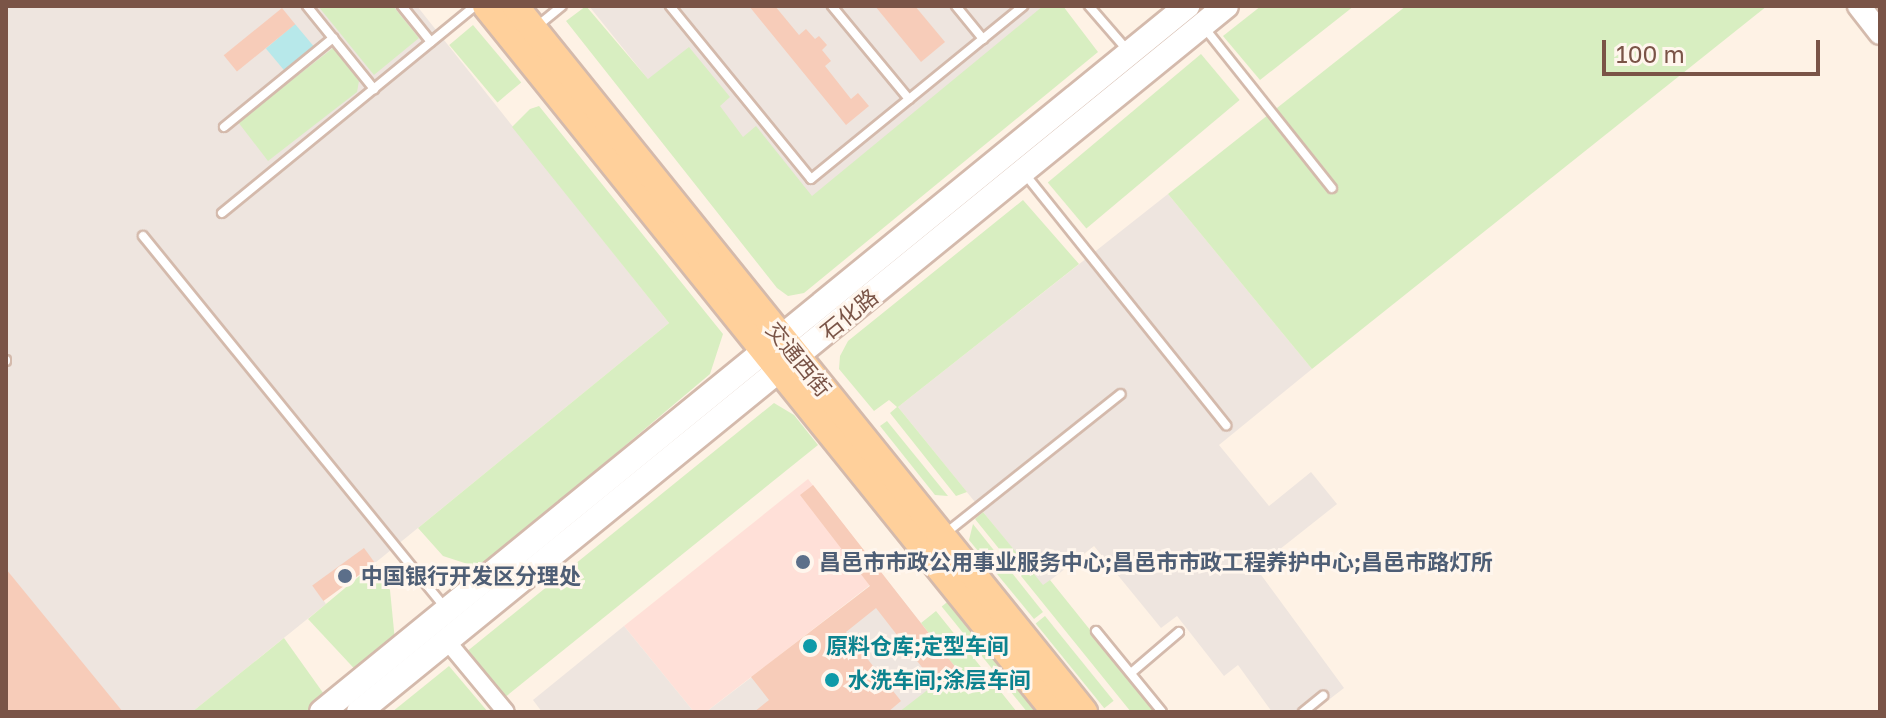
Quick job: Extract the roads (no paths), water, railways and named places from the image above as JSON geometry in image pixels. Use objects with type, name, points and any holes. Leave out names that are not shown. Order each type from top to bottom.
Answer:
[{"type":"main road","name":"交通西街","points":[[486,6],[525,36],[780,353],[1055,712]]},
{"type":"main road","name":"交通西街","points":[[515,6],[525,36]]},
{"type":"main road","name":"石化路","points":[[359,712],[447,641],[1007,152],[1187,6]]},
{"type":"main road","name":"石化路","points":[[322,712],[446,610],[780,353],[1023,172],[1226,6]]},
{"type":"main road","name":"交通西街","points":[[780,353],[942,536],[1084,712]]},
{"type":"street","points":[[1859,6],[1880,33]]},
{"type":"street","points":[[447,641],[506,712]]},
{"type":"lane","points":[[307,6],[374,89]]},
{"type":"lane","points":[[402,6],[431,42]]},
{"type":"lane","points":[[222,213],[475,6]]},
{"type":"lane","points":[[525,36],[562,6]]},
{"type":"lane","points":[[670,6],[811,179],[1023,6]]},
{"type":"lane","points":[[832,6],[909,99]]},
{"type":"lane","points":[[956,6],[983,39]]},
{"type":"lane","points":[[1089,6],[1129,53]]},
{"type":"lane","points":[[1202,25],[1332,188]]},
{"type":"lane","points":[[224,127],[333,38]]},
{"type":"lane","points":[[1007,152],[1226,425]]},
{"type":"lane","points":[[143,236],[446,610]]},
{"type":"lane","points":[[942,536],[1121,394]]},
{"type":"lane","points":[[1096,631],[1162,712]]},
{"type":"lane","points":[[1131,673],[1179,632]]},
{"type":"lane","points":[[1303,712],[1323,696]]},
{"type":"water","points":[[295,24],[314,47],[285,71],[266,48]]},
{"type":"place","name":"昌邑市市政公用事业服务中心;昌邑市市政工程养护中心;昌邑市路灯所","points":[[803,562]]},
{"type":"place","name":"中国银行开发区分理处","points":[[345,576]]},
{"type":"place","name":"原料仓库;定型车间","points":[[810,646]]},
{"type":"place","name":"水洗车间;涂层车间","points":[[832,680]]}]
